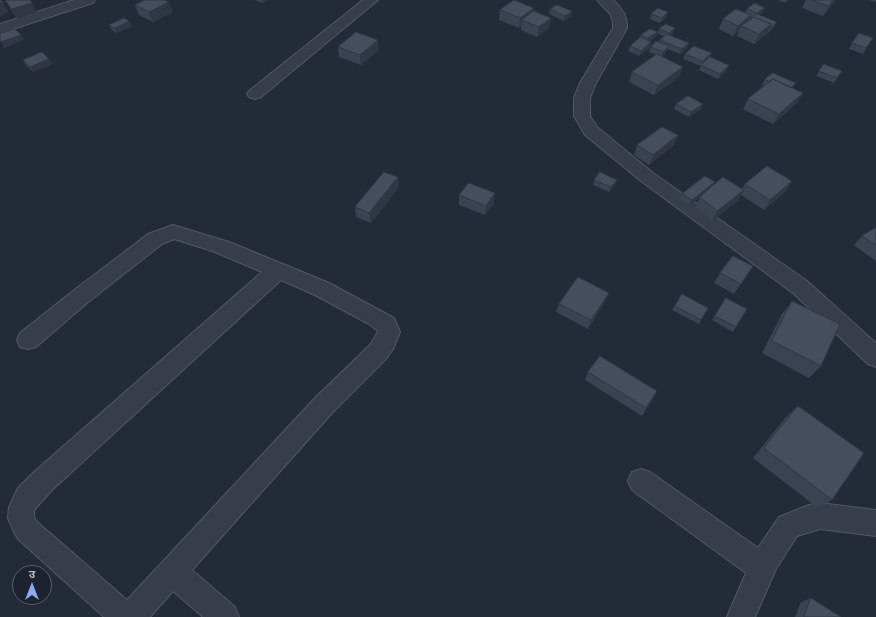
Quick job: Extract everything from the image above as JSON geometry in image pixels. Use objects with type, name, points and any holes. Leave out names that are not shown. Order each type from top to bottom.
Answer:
[{"type":"street","points":[[0,29],[88,0]]},
{"type":"street","points":[[255,94],[371,0]]},
{"type":"street","points":[[604,0],[617,13],[621,22],[620,28],[588,83],[582,98],[582,116],[591,131],[647,177],[800,287],[876,357]]},
{"type":"street","points":[[28,340],[80,297],[155,239],[173,232],[222,247],[322,289],[377,318],[386,324],[389,332],[385,342],[378,352],[324,405],[130,617]]},
{"type":"street","points":[[125,617],[27,530],[21,517],[22,507],[28,496],[43,481],[278,270]]},
{"type":"street","points":[[641,481],[763,568]]},
{"type":"street","points":[[741,617],[763,568],[788,526],[808,518],[820,516],[876,523]]},
{"type":"street","points":[[172,572],[225,617]]},
{"type":"building","points":[[5,0],[30,0],[32,3],[12,9]]},
{"type":"building","points":[[145,0],[165,0],[169,2],[149,12],[135,5]]},
{"type":"building","points":[[514,0],[534,8],[520,18],[500,10]]},
{"type":"building","points":[[812,0],[833,0],[829,6]]},
{"type":"building","points":[[755,3],[765,8],[757,13],[747,9]]},
{"type":"building","points":[[557,5],[572,11],[565,16],[550,9]]},
{"type":"building","points":[[658,8],[668,12],[662,18],[651,14]]},
{"type":"building","points":[[736,9],[751,15],[738,26],[723,19]]},
{"type":"building","points":[[534,11],[551,18],[539,27],[522,20]]},
{"type":"building","points":[[757,14],[777,22],[770,27],[771,24],[754,17]]},
{"type":"building","points":[[754,17],[771,24],[759,34],[741,26]]},
{"type":"building","points":[[124,18],[129,21],[115,28],[109,25]]},
{"type":"building","points":[[666,24],[675,28],[669,33],[659,29]]},
{"type":"building","points":[[15,29],[21,35],[1,42],[0,41],[0,34]]},
{"type":"building","points":[[650,29],[658,32],[648,38],[641,35]]},
{"type":"building","points":[[356,32],[378,40],[360,55],[338,47]]},
{"type":"building","points":[[859,33],[873,38],[866,48],[852,43]]},
{"type":"building","points":[[667,34],[689,43],[682,49],[660,40]]},
{"type":"building","points":[[641,37],[651,42],[641,51],[630,46]]},
{"type":"building","points":[[656,41],[669,46],[663,52],[651,47]]},
{"type":"building","points":[[694,46],[712,53],[703,61],[685,54]]},
{"type":"building","points":[[42,52],[49,59],[30,67],[23,60]]},
{"type":"building","points":[[657,54],[683,67],[658,85],[632,72]]},
{"type":"building","points":[[710,57],[729,65],[720,74],[701,65]]},
{"type":"building","points":[[824,64],[842,71],[837,78],[819,71]]},
{"type":"building","points":[[773,73],[796,83],[791,88],[773,79],[770,82],[765,79]]},
{"type":"building","points":[[773,79],[803,93],[779,114],[748,99]]},
{"type":"building","points":[[688,96],[703,104],[691,112],[676,104]]},
{"type":"building","points":[[662,127],[678,135],[653,155],[637,145]]},
{"type":"building","points":[[767,166],[792,181],[770,200],[745,184]]},
{"type":"building","points":[[384,172],[398,177],[369,213],[355,207]]},
{"type":"building","points":[[600,172],[617,180],[611,187],[594,180]]},
{"type":"building","points":[[705,176],[715,182],[692,200],[682,194]]},
{"type":"building","points":[[723,177],[744,190],[717,211],[700,197]]},
{"type":"building","points":[[469,183],[495,193],[486,206],[459,195]]},
{"type":"building","points":[[875,228],[876,229],[876,245],[862,236]]},
{"type":"building","points":[[733,256],[753,266],[741,284],[720,273]]},
{"type":"building","points":[[578,277],[609,293],[591,320],[559,304]]},
{"type":"building","points":[[682,294],[708,308],[701,320],[675,306]]},
{"type":"building","points":[[726,298],[747,309],[736,327],[715,316]]},
{"type":"building","points":[[792,301],[840,324],[821,366],[772,341]]},
{"type":"building","points":[[600,356],[657,391],[646,408],[588,372]]},
{"type":"building","points":[[798,406],[864,453],[832,500],[764,448]]},
{"type":"building","points":[[811,598],[841,617],[804,617]]}]
